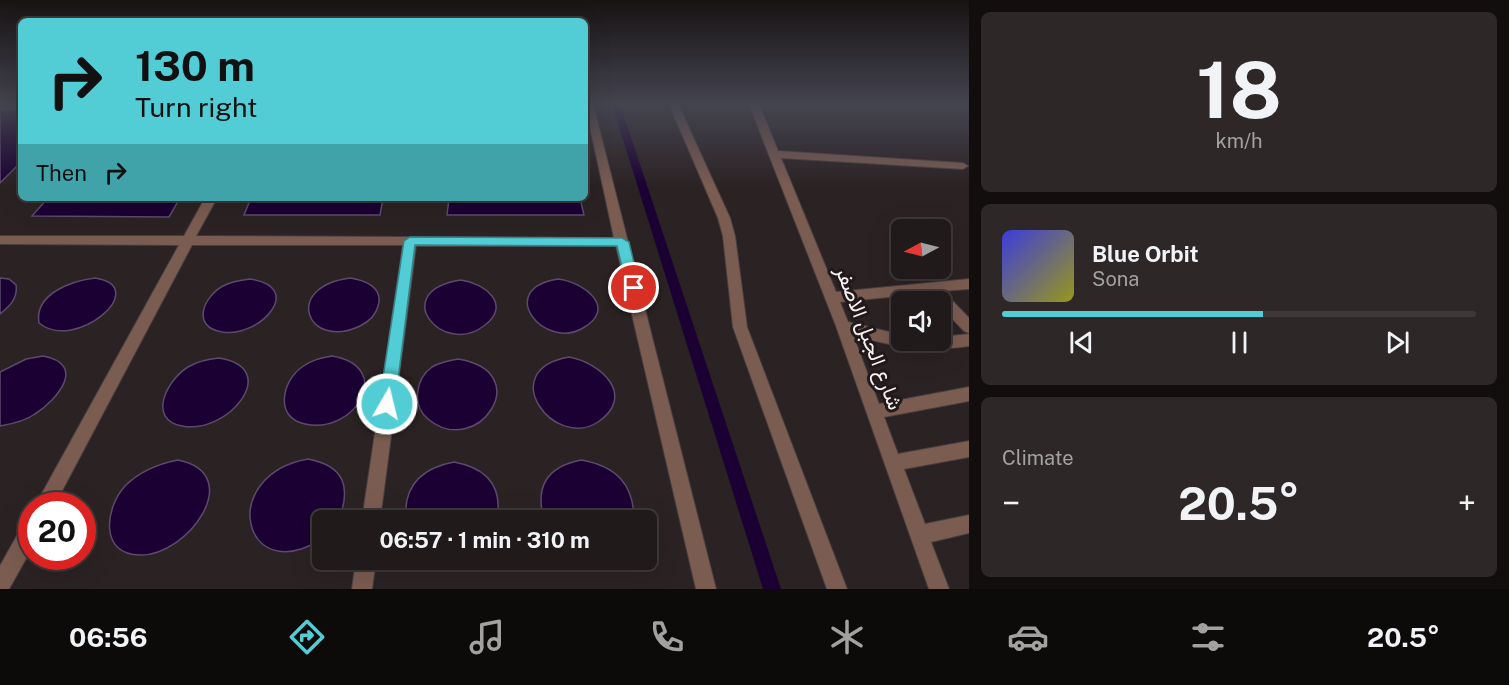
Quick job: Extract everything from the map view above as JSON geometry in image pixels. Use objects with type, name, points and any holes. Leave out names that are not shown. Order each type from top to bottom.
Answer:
[{"type":"street","points":[[595,131],[706,589]]},
{"type":"street","points":[[685,131],[724,218],[729,236],[740,327],[837,589]]},
{"type":"street","name":"شارع الجبل الاصفر","points":[[765,131],[843,326],[939,589]]},
{"type":"street","points":[[774,154],[963,166]]},
{"type":"street","points":[[52,492],[209,201]]},
{"type":"street","points":[[0,240],[622,242]]},
{"type":"street","points":[[372,510],[410,241]]},
{"type":"street","points":[[831,298],[969,284]]},
{"type":"street","points":[[931,287],[969,327]]},
{"type":"street","points":[[843,326],[908,343],[945,344],[969,340]]},
{"type":"street","points":[[875,412],[969,394]]},
{"type":"street","points":[[892,463],[969,449]]},
{"type":"street","points":[[919,536],[969,524]]},
{"type":"street","points":[[0,586],[18,553]]},
{"type":"street","points":[[362,589],[365,570]]},
{"type":"shaded area","points":[[0,131],[18,131],[18,165],[0,183]]},
{"type":"shaded area","points":[[45,201],[178,201],[169,217],[32,216]]},
{"type":"shaded area","points":[[250,201],[382,201],[380,215],[244,215]]},
{"type":"shaded area","points":[[449,201],[581,201],[584,215],[447,215]]},
{"type":"shaded area","points":[[0,278],[9,279],[16,285],[16,294],[0,314]]},
{"type":"shaded area","points":[[95,278],[111,284],[116,293],[112,304],[102,315],[88,324],[71,330],[54,330],[39,323],[42,304],[48,297],[65,286]]},
{"type":"shaded area","points":[[350,278],[367,283],[375,289],[379,299],[374,315],[360,326],[342,331],[327,330],[316,324],[310,315],[309,304],[315,293],[329,284]]},
{"type":"shaded area","points":[[250,279],[266,284],[275,292],[276,301],[271,311],[262,320],[236,332],[222,332],[206,324],[203,311],[210,297],[223,286]]},
{"type":"shaded area","points":[[558,279],[578,285],[593,297],[597,304],[598,312],[593,320],[583,328],[568,333],[554,331],[541,325],[532,316],[528,305],[529,294],[539,285]]},
{"type":"shaded area","points":[[461,280],[486,290],[495,302],[496,310],[485,325],[469,333],[453,334],[439,329],[430,319],[425,308],[428,296],[439,286]]},
{"type":"shaded area","points":[[43,356],[56,360],[64,366],[66,374],[59,391],[44,408],[31,416],[0,426],[0,372],[26,359]]},
{"type":"shaded area","points":[[332,356],[351,363],[362,373],[365,385],[361,398],[352,410],[339,420],[323,425],[305,424],[295,420],[285,407],[284,398],[290,381],[295,373],[305,365]]},
{"type":"shaded area","points":[[569,357],[581,360],[603,373],[614,392],[614,402],[609,412],[598,422],[581,428],[564,426],[550,418],[539,405],[534,391],[536,377],[547,365]]},
{"type":"shaded area","points":[[219,358],[238,364],[247,374],[248,386],[242,399],[231,411],[216,421],[199,426],[182,426],[171,422],[165,416],[163,407],[164,398],[174,380],[192,365]]},
{"type":"shaded area","points":[[458,359],[482,367],[494,380],[497,395],[491,409],[480,421],[465,429],[447,429],[423,414],[418,400],[419,385],[426,372],[432,367]]},
{"type":"shaded area","points":[[308,459],[320,462],[337,473],[344,488],[342,510],[312,510],[312,543],[295,551],[273,550],[258,540],[251,524],[251,505],[261,485],[279,469]]},
{"type":"shaded area","points":[[178,460],[198,468],[208,481],[209,496],[203,513],[176,543],[158,552],[140,555],[127,553],[112,539],[110,529],[110,518],[118,495],[125,486],[143,472]]},
{"type":"shaded area","points":[[581,460],[613,472],[621,479],[631,496],[633,510],[542,510],[541,498],[546,480],[552,473],[569,463]]},
{"type":"shaded area","points":[[454,462],[484,474],[495,488],[498,510],[406,510],[411,488],[424,474]]},
{"type":"waterway","points":[[625,131],[772,589]]},
{"type":"route","points":[[387,404],[410,241],[622,242],[634,288]]}]
